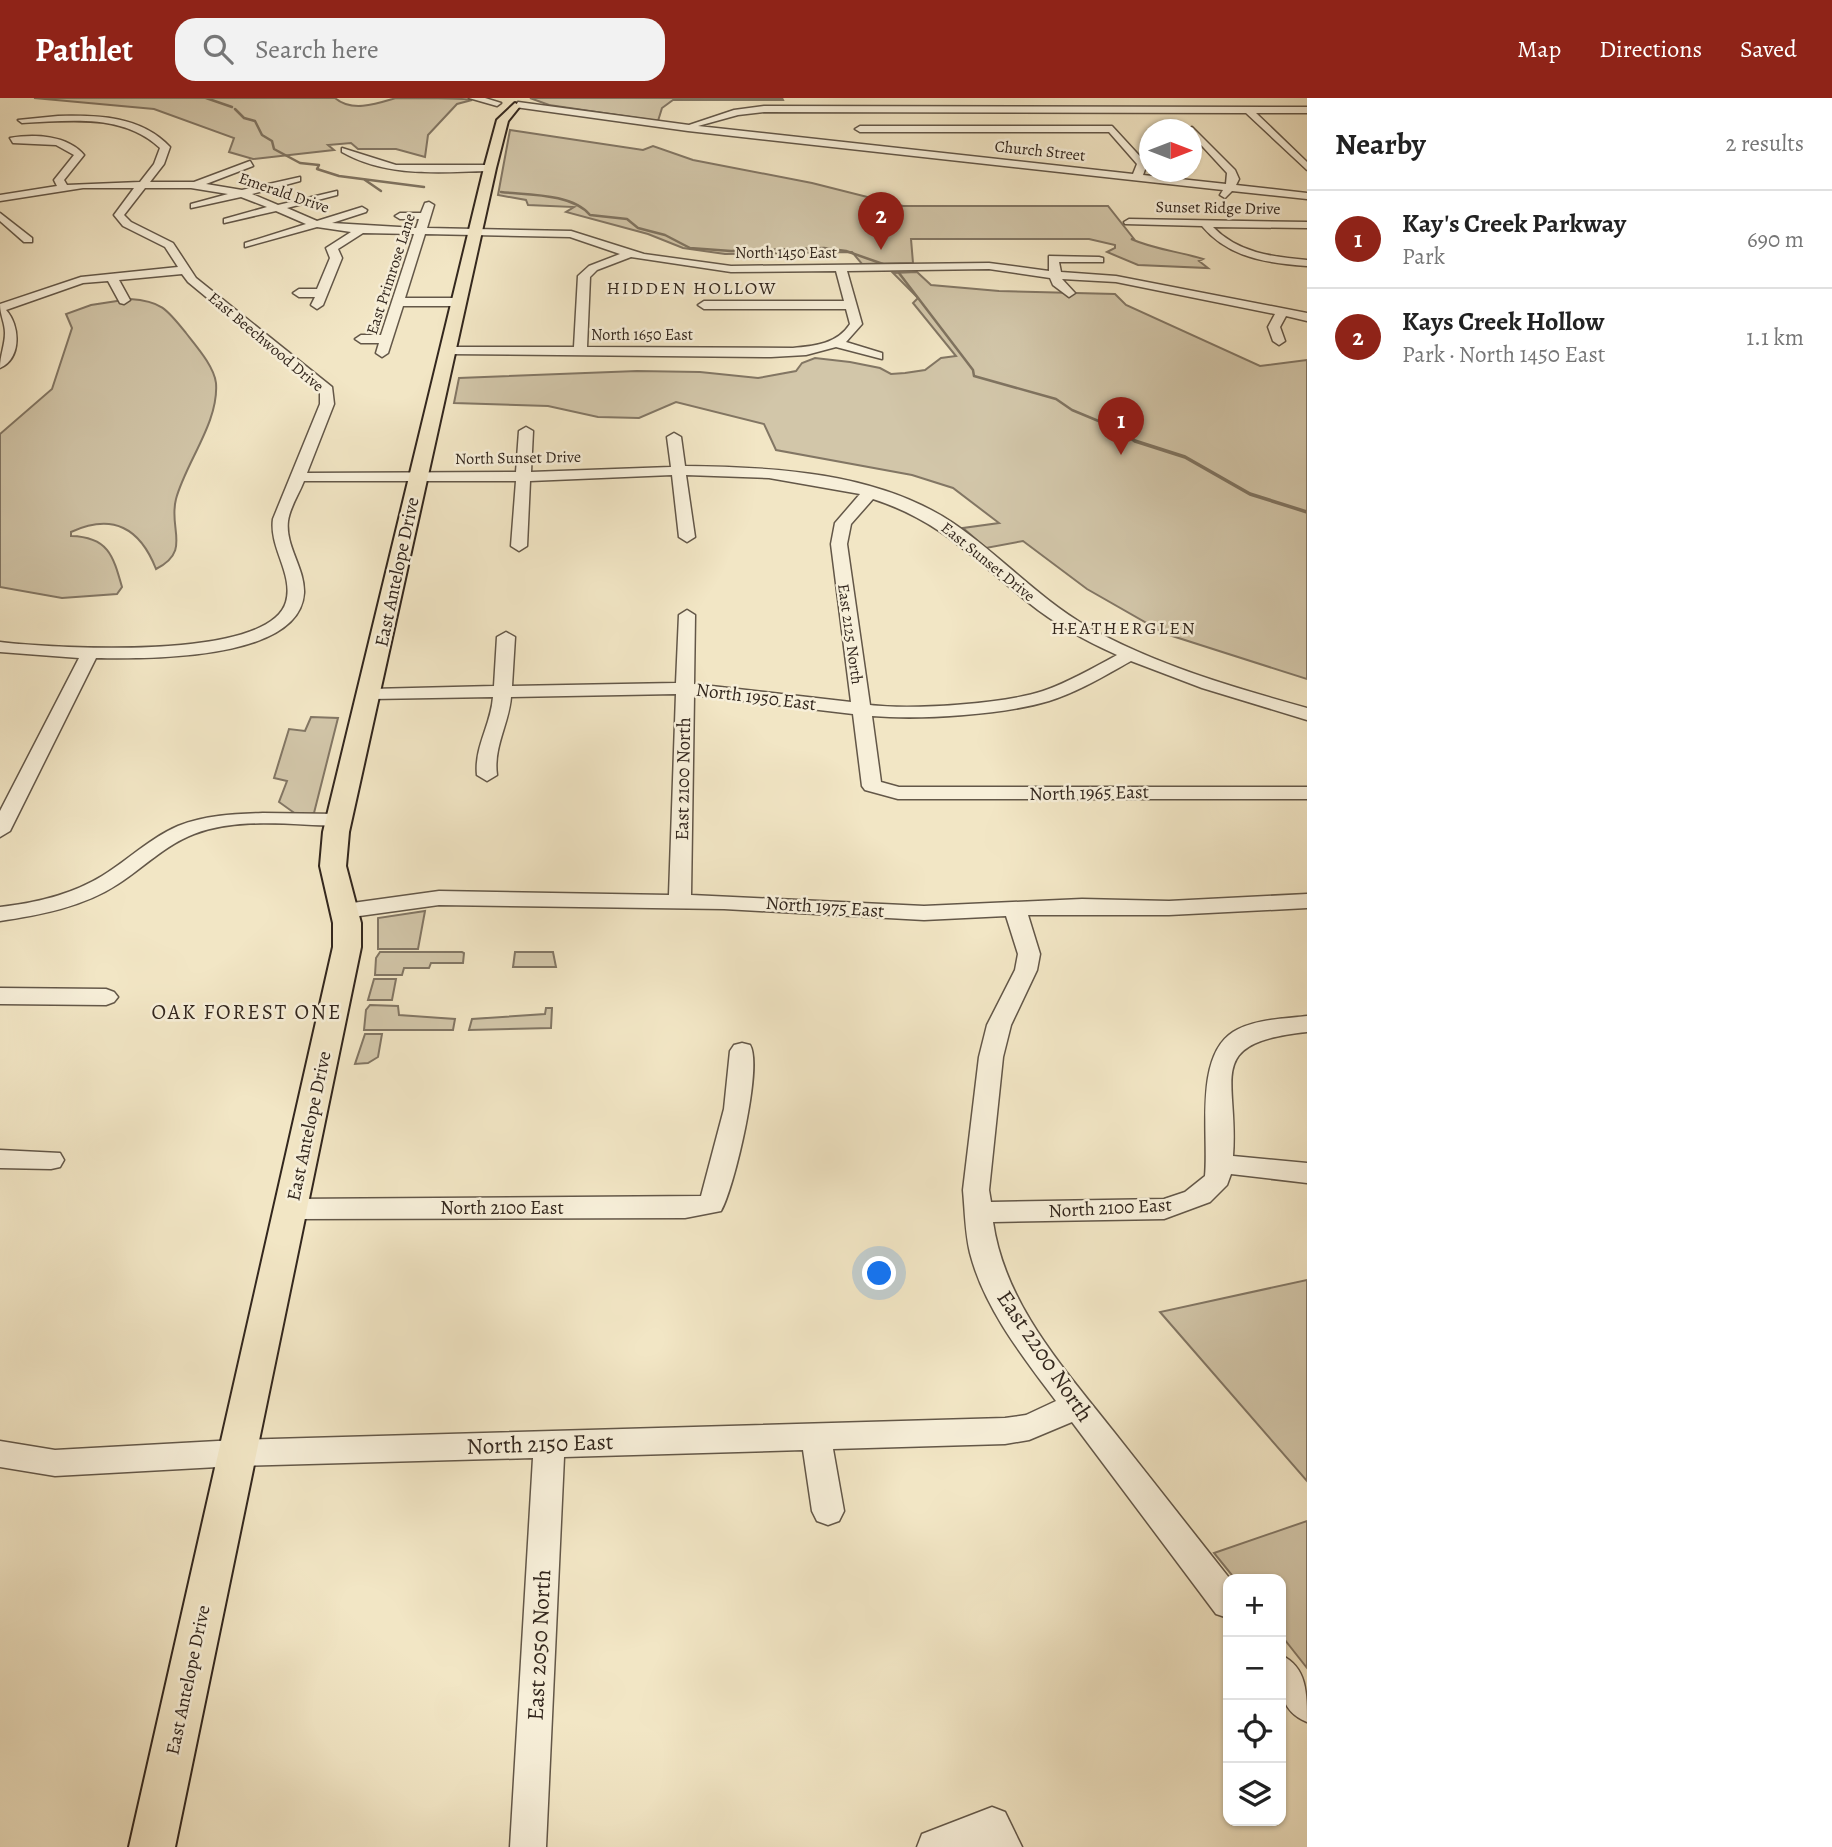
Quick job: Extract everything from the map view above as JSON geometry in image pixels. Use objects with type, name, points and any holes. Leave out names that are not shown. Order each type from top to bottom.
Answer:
[{"type":"main road","points":[[507,104],[536,108]]},
{"type":"main road","name":"East Antelope Drive","points":[[152,1847],[347,947],[345,911],[333,866],[339,820],[371,694],[489,168],[507,104]]},
{"type":"street","name":"Church Street","points":[[473,98],[688,128],[951,154],[1228,191],[1307,197]]},
{"type":"street","name":"Church Street","points":[[484,98],[507,104]]},
{"type":"street","name":"Church Street","points":[[536,108],[564,111]]},
{"type":"street","points":[[1172,109],[1181,119]]},
{"type":"street","points":[[1247,109],[1307,167]]},
{"type":"street","points":[[688,128],[705,119],[764,110],[1307,110]]},
{"type":"street","points":[[841,110],[867,136],[863,147]]},
{"type":"street","points":[[63,187],[60,180],[79,155],[73,148],[57,142],[10,142],[24,128],[21,116],[94,120],[147,131],[165,147],[164,159],[142,183]]},
{"type":"street","points":[[854,124],[1112,129],[1142,164],[1137,177]]},
{"type":"street","points":[[770,137],[781,131]]},
{"type":"street","points":[[1202,141],[1232,172],[1234,179],[1228,191]]},
{"type":"street","points":[[345,150],[359,158],[384,164],[489,168]]},
{"type":"street","points":[[1290,151],[1307,151]]},
{"type":"street","points":[[1049,168],[1054,161],[1051,155]]},
{"type":"street","points":[[194,185],[250,164]]},
{"type":"street","points":[[195,205],[296,179]]},
{"type":"street","name":"Emerald Drive","points":[[0,198],[63,187],[142,183],[194,185],[240,193],[316,224],[361,230],[475,233]]},
{"type":"street","name":"East Beechwood Drive","points":[[0,647],[91,652],[190,650],[234,644],[272,632],[289,615],[295,586],[294,571],[279,522],[327,404],[327,390],[192,280],[169,245],[127,224],[119,215],[142,183]]},
{"type":"street","points":[[228,221],[333,192]]},
{"type":"street","points":[[249,245],[362,210]]},
{"type":"street","name":"East Primrose Lane","points":[[382,353],[427,210],[400,216]]},
{"type":"street","points":[[0,216],[28,240]]},
{"type":"street","name":"Sunset Ridge Drive","points":[[1129,222],[1307,225]]},
{"type":"street","points":[[1206,225],[1220,242],[1241,252],[1271,260],[1307,263]]},
{"type":"street","points":[[317,306],[336,258],[331,248],[361,230]]},
{"type":"street","name":"North 1450 East","points":[[475,233],[571,234],[629,254],[706,267],[841,269],[976,265],[1116,279],[1281,314],[1307,317]]},
{"type":"street","points":[[580,352],[584,276],[593,268],[629,254]]},
{"type":"street","points":[[1069,293],[1059,286],[1053,258],[1099,260]]},
{"type":"street","points":[[835,342],[854,330],[857,318],[841,269]]},
{"type":"street","points":[[1,359],[13,336],[11,321],[0,309],[82,280],[186,270]]},
{"type":"street","points":[[111,276],[124,300]]},
{"type":"street","points":[[1208,299],[1226,290]]},
{"type":"street","points":[[299,293],[322,293]]},
{"type":"street","points":[[399,302],[459,302]]},
{"type":"street","points":[[704,305],[852,305]]},
{"type":"street","points":[[1279,341],[1274,327],[1281,314]]},
{"type":"street","points":[[361,339],[386,339]]},
{"type":"street","points":[[835,342],[877,356]]},
{"type":"street","name":"North 1650 East","points":[[448,351],[786,353],[835,342]]},
{"type":"street","points":[[519,546],[521,476],[526,431]]},
{"type":"street","points":[[674,437],[687,537]]},
{"type":"street","name":"North Sunset Drive","points":[[298,477],[521,476],[677,468],[737,471]]},
{"type":"street","name":"East Sunset Drive","points":[[737,471],[794,478],[870,493],[930,516],[1055,614],[1130,654],[1232,693],[1307,714]]},
{"type":"street","name":"East 2125 North","points":[[870,493],[843,523],[838,544],[872,786]]},
{"type":"street","name":"East 2100 North","points":[[680,901],[687,615]]},
{"type":"street","points":[[487,775],[485,758],[498,725],[506,637]]},
{"type":"street","points":[[0,831],[91,652]]},
{"type":"street","name":"North 1950 East","points":[[371,694],[685,689],[860,709],[948,711],[1015,703],[1075,685],[1130,654]]},
{"type":"street","name":"North 1965 East","points":[[872,786],[898,793],[1307,793]]},
{"type":"street","points":[[0,914],[36,910],[100,886],[136,859],[189,829],[248,819],[339,820]]},
{"type":"street","name":"North 1975 East","points":[[345,911],[439,898],[680,901],[924,913],[1082,906],[1169,908],[1259,901],[1307,901]]},
{"type":"street","name":"East 2200 North","points":[[1015,909],[1030,954],[1026,970],[999,1025],[991,1057],[978,1163],[977,1212],[984,1253],[1002,1299],[1076,1406],[1223,1597]]},
{"type":"street","points":[[0,996],[106,997]]},
{"type":"street","points":[[1305,1024],[1255,1030],[1226,1050],[1219,1068],[1220,1155],[1270,1171],[1307,1173]]},
{"type":"street","name":"North 2100 East","points":[[291,1209],[685,1208],[712,1204],[718,1171],[744,1076],[741,1051]]},
{"type":"street","name":"North 2100 East","points":[[977,1212],[1164,1209],[1191,1203],[1211,1188],[1218,1178],[1220,1155]]},
{"type":"street","points":[[0,1159],[51,1160]]},
{"type":"street","name":"North 2150 East","points":[[0,1454],[55,1463],[236,1453],[1005,1432],[1029,1427],[1076,1406]]},
{"type":"street","points":[[816,1436],[828,1511]]},
{"type":"street","name":"East 2050 North","points":[[528,1847],[549,1444]]},
{"type":"street","points":[[1286,1678],[1307,1705]]},
{"type":"street","points":[[935,1847],[992,1825],[1004,1847]]},
{"type":"shaded area","points":[[34,98],[335,98],[342,103],[357,106],[396,98],[472,100],[457,104],[428,135],[425,157],[396,149],[358,149],[351,143],[328,145],[334,150],[253,159],[229,152],[234,138],[154,109]]},
{"type":"shaded area","points":[[530,98],[783,100],[673,100],[662,108],[658,121],[549,105]]},
{"type":"shaded area","points":[[510,130],[643,150],[653,146],[693,160],[812,183],[903,206],[1108,206],[1134,239],[1131,239],[1203,259],[1199,261],[1208,268],[1138,265],[1107,252],[1115,248],[1115,245],[1089,239],[911,239],[913,263],[862,264],[852,252],[725,254],[683,248],[648,234],[566,212],[574,207],[528,205],[526,200],[498,195]]},
{"type":"shaded area","points":[[917,272],[931,285],[999,291],[1115,294],[1126,305],[1260,366],[1307,360],[1307,679],[1166,634],[1087,589],[1023,541],[986,548],[963,528],[999,523],[953,488],[912,475],[776,450],[764,424],[676,402],[639,418],[598,417],[548,406],[454,403],[459,378],[637,371],[700,372],[758,378],[796,371],[802,363],[815,358],[880,368],[891,374],[925,370],[941,358],[956,356],[913,303],[918,298],[893,273]]},
{"type":"shaded area","points":[[130,299],[156,304],[168,312],[204,356],[215,377],[216,398],[212,412],[176,499],[176,547],[173,555],[156,569],[142,543],[133,534],[112,525],[86,526],[71,532],[71,536],[93,540],[107,550],[122,587],[117,594],[62,598],[0,587],[0,434],[52,389],[72,328],[66,314],[91,305]]},
{"type":"shaded area","points":[[311,717],[338,718],[314,813],[300,817],[279,802],[287,781],[274,778],[289,729],[305,731]]},
{"type":"shaded area","points":[[425,911],[418,949],[378,949],[378,918]]},
{"type":"shaded area","points":[[380,952],[464,953],[463,963],[431,963],[429,968],[404,968],[402,975],[375,975],[376,958]]},
{"type":"shaded area","points":[[515,952],[553,952],[556,967],[513,967]]},
{"type":"shaded area","points":[[374,979],[396,979],[392,1000],[368,1000]]},
{"type":"shaded area","points":[[370,1005],[398,1006],[399,1015],[455,1019],[453,1030],[364,1030],[366,1010]]},
{"type":"shaded area","points":[[546,1008],[552,1008],[551,1028],[469,1030],[472,1019],[545,1014]]},
{"type":"shaded area","points":[[365,1034],[382,1034],[378,1057],[368,1063],[355,1064]]},
{"type":"shaded area","points":[[1307,1280],[1307,1481],[1160,1312]]},
{"type":"shaded area","points":[[1307,1521],[1307,1668],[1286,1641],[1286,1574],[1231,1574],[1214,1553]]},
{"type":"waterway","points":[[206,98],[232,107]]},
{"type":"waterway","points":[[235,109],[244,118],[255,121],[262,135],[272,141],[274,149],[300,163],[319,165],[317,169],[339,176],[424,187]]},
{"type":"waterway","points":[[365,180],[381,191]]},
{"type":"waterway","points":[[501,192],[561,199],[582,208],[590,215],[627,219],[638,228],[665,235],[690,248],[731,251],[824,248],[846,251],[883,264]]},
{"type":"waterway","points":[[899,273],[973,370],[974,376],[1056,399],[1072,410],[1125,432]]},
{"type":"waterway","points":[[1120,430],[1135,441],[1185,457],[1250,494],[1307,512]]},
{"type":"place","name":"Kays Creek Hollow","points":[[881,250]]},
{"type":"place","name":"Kay's Creek Parkway","points":[[1121,455]]},
{"type":"district","name":"HIDDEN HOLLOW","points":[[692,288]]},
{"type":"district","name":"HEATHERGLEN","points":[[1124,628]]},
{"type":"district","name":"OAK FOREST ONE","points":[[247,1012]]}]
